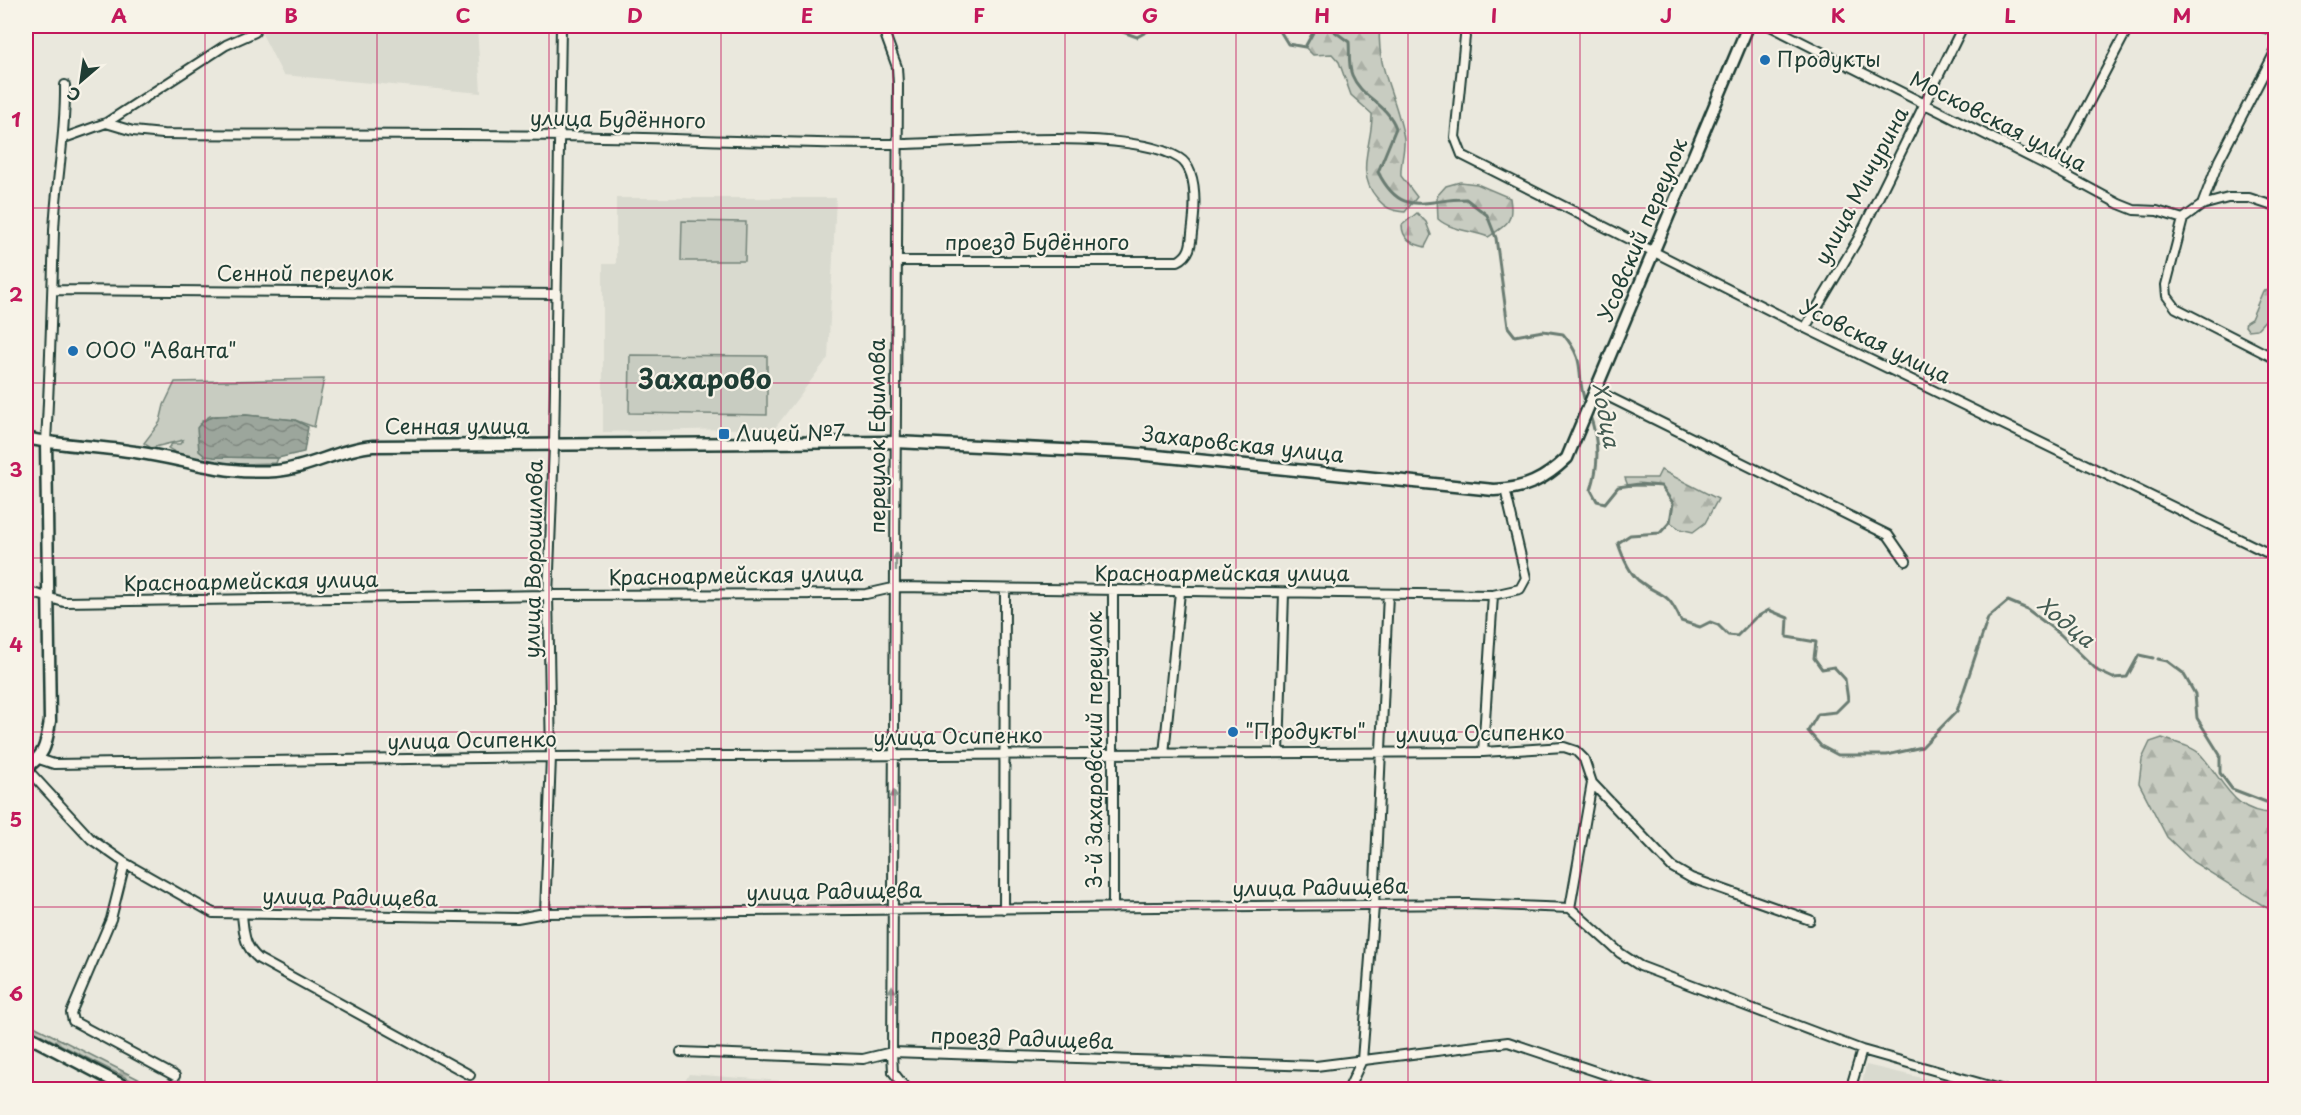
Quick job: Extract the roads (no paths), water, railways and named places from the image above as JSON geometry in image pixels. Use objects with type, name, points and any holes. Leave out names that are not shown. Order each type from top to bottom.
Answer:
[{"type":"street","name":"улица Ворошилова","points":[[545,914],[551,757],[548,595],[554,446],[561,26]]},
{"type":"street","name":"переулок Ефимова","points":[[882,26],[897,67],[897,587],[892,1052],[893,1072],[907,1089]]},
{"type":"street","name":"Усовская улица","points":[[1466,26],[1455,137],[1462,155],[1805,328],[2276,557]]},
{"type":"street","name":"Усовский переулок","points":[[1570,449],[1748,26]]},
{"type":"street","name":"Московская улица","points":[[1770,26],[2119,204],[2183,219]]},
{"type":"street","name":"улица Мичурина","points":[[1805,328],[1858,240],[1963,26]]},
{"type":"street","points":[[2054,169],[2129,26]]},
{"type":"street","points":[[2258,26],[2276,31]]},
{"type":"street","points":[[64,138],[106,123],[226,45],[255,32]]},
{"type":"street","points":[[2202,205],[2219,160],[2276,50]]},
{"type":"street","points":[[26,768],[39,759],[46,743],[50,721],[46,442],[57,198],[64,138],[65,85]]},
{"type":"street","name":"улица Будённого","points":[[106,123],[133,131],[163,134],[559,136],[897,144],[1049,140],[1145,146],[1182,159],[1190,172],[1193,190],[1191,247],[1186,257],[1178,261]]},
{"type":"street","points":[[2276,207],[2249,198],[2228,198],[2202,205],[2183,219],[2166,285],[2168,296],[2176,308],[2276,359]]},
{"type":"street","name":"проезд Будённого","points":[[896,261],[1178,261]]},
{"type":"street","name":"Сенной переулок","points":[[53,290],[555,294]]},
{"type":"street","points":[[1595,390],[1888,534],[1906,561]]},
{"type":"street","name":"Сенная улица","points":[[26,438],[133,451],[210,469],[243,472],[295,468],[367,447],[896,442]]},
{"type":"street","name":"Захаровская улица","points":[[896,442],[1126,453],[1505,489],[1531,485],[1544,478],[1567,458],[1570,449]]},
{"type":"street","name":"Красноармейская улица","points":[[26,591],[64,602],[548,595],[866,594],[897,587],[1005,591],[1493,595],[1520,589],[1527,578],[1505,489]]},
{"type":"street","points":[[1004,909],[1005,591]]},
{"type":"street","name":"3-й Захаровский переулок","points":[[1113,591],[1113,908]]},
{"type":"street","points":[[1164,754],[1180,592]]},
{"type":"street","points":[[1279,753],[1284,593]]},
{"type":"street","points":[[1348,1089],[1362,1060],[1374,906],[1388,594]]},
{"type":"street","points":[[1484,752],[1493,595]]},
{"type":"street","name":"улица Осипенко","points":[[39,759],[66,764],[551,757],[1484,752],[1564,747],[1576,751],[1584,759],[1592,783],[1672,867],[1691,878],[1810,920]]},
{"type":"street","name":"улица Радищева","points":[[26,768],[91,839],[124,863],[213,913],[517,918],[545,914],[1469,904],[1570,908]]},
{"type":"street","points":[[1592,783],[1570,908],[1620,953],[1640,966],[1862,1050],[2004,1089]]},
{"type":"street","points":[[124,863],[111,919],[71,1013],[73,1021],[176,1076]]},
{"type":"street","points":[[242,915],[245,943],[259,959],[470,1075]]},
{"type":"street","points":[[26,1035],[131,1089]]},
{"type":"street","name":"проезд Радищева","points":[[681,1052],[863,1059],[892,1052],[1316,1066],[1508,1042],[1652,1089]]},
{"type":"street","points":[[1850,1089],[1862,1050]]},
{"type":"water","points":[[246,415],[295,420],[308,427],[304,452],[278,458],[214,457],[205,456],[199,451],[197,428],[207,419]]},
{"type":"waterway","name":"Ходца","points":[[1120,26],[1123,32],[1137,37],[1148,31],[1147,26]]},
{"type":"waterway","name":"Ходца","points":[[1277,26],[1288,44],[1305,47],[1316,27],[1325,26]]},
{"type":"waterway","name":"Ходца","points":[[1327,26],[1349,42],[1350,67],[1356,83],[1386,112],[1396,128],[1378,172],[1387,187],[1396,196],[1415,203],[1466,199],[1487,215],[1496,238],[1508,327],[1515,336],[1543,331],[1563,334],[1579,362],[1586,404]]},
{"type":"waterway","name":"Ходца","points":[[1589,413],[1595,432],[1597,451],[1596,470],[1591,490],[1597,501],[1605,503],[1618,487],[1639,484],[1661,486],[1673,503],[1670,522],[1660,533],[1630,535],[1618,543],[1631,572],[1646,586],[1667,598],[1681,621],[1700,627],[1710,622],[1718,625],[1728,635],[1737,636],[1755,618],[1769,610],[1788,618],[1787,637],[1816,642],[1814,658],[1822,669],[1834,667],[1845,679],[1848,700],[1836,712],[1818,714],[1808,731],[1821,746],[1838,755],[1887,755],[1922,747],[1957,711],[1988,618],[2008,601],[2027,609],[2060,634],[2098,671],[2113,678],[2127,677],[2139,655],[2153,658]]},
{"type":"waterway","name":"Ходца","points":[[2158,659],[2167,661],[2183,673],[2195,694],[2197,718],[2220,755],[2220,773],[2232,789],[2266,802],[2276,802]]},
{"type":"place","name":"Продукты","points":[[1765,60]]},
{"type":"place","name":"ООО \"Аванта\"","points":[[73,351]]},
{"type":"place","name":"Лицей №7","points":[[724,434]]},
{"type":"place","name":"\"Продукты\"","points":[[1233,732]]},
{"type":"district","name":"Захарово","points":[[705,380]]}]
